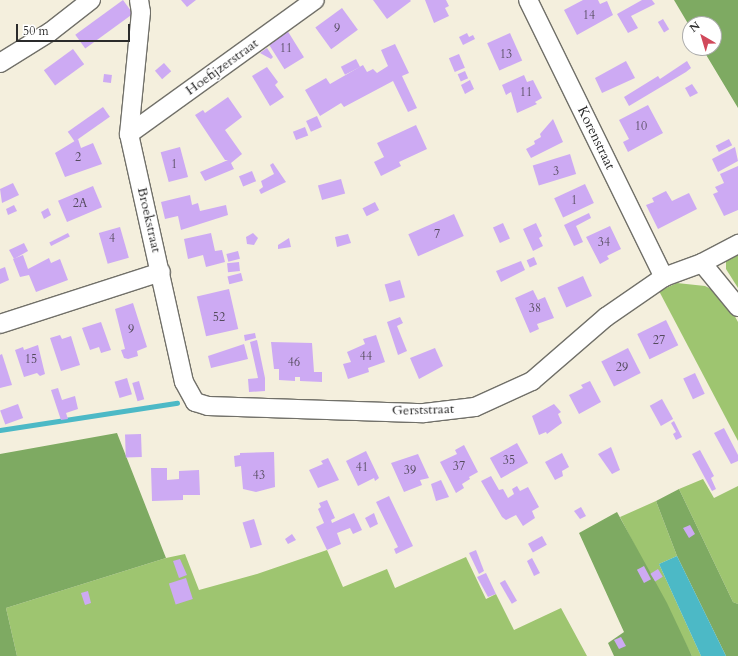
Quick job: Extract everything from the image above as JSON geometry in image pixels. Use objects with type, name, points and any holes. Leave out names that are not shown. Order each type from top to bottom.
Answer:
[{"type":"street","points":[[0,63],[50,32],[91,0]]},
{"type":"street","name":"Broekstraat","points":[[0,324],[161,272],[129,134],[141,12],[139,0]]},
{"type":"street","name":"Hoefijzerstraat","points":[[129,134],[315,0]]},
{"type":"street","name":"Korenstraat","points":[[528,0],[664,277]]},
{"type":"street","name":"Gerststraat","points":[[161,272],[184,382],[195,402],[208,406],[424,413],[475,407],[532,381],[606,317],[664,277],[702,263],[738,244]]},
{"type":"street","points":[[702,263],[738,307]]},
{"type":"green space","points":[[674,0],[738,0],[738,108],[707,56],[722,56],[722,16],[683,16]]},
{"type":"green space","points":[[738,250],[738,288],[726,269],[726,257]]},
{"type":"green space","points":[[677,283],[705,286],[717,292],[728,304],[738,322],[738,441],[659,291]]},
{"type":"green space","points":[[117,433],[166,558],[6,608],[17,656],[0,656],[0,454]]},
{"type":"green space","points":[[703,479],[714,498],[738,486],[738,604],[733,602],[679,489]]},
{"type":"green space","points":[[679,489],[733,602],[738,604],[738,656],[726,656],[677,556],[656,501]]},
{"type":"green space","points":[[656,501],[677,556],[659,564],[701,656],[692,656],[620,517]]},
{"type":"green space","points":[[617,512],[667,603],[692,656],[614,656],[608,643],[624,632],[579,533]]},
{"type":"green space","points":[[327,550],[343,587],[387,569],[395,588],[466,557],[486,599],[496,594],[514,630],[561,608],[587,656],[17,656],[6,608],[166,558],[185,554],[199,590],[257,574]]},
{"type":"water","points":[[677,556],[726,656],[701,656],[659,564]]},
{"type":"building","points":[[123,0],[133,14],[85,48],[75,35]]},
{"type":"building","points":[[181,0],[196,0],[187,7]]},
{"type":"building","points":[[373,0],[410,0],[411,1],[387,19]]},
{"type":"building","points":[[425,0],[446,0],[449,6],[445,8],[449,16],[434,23]]},
{"type":"building","points":[[583,0],[598,0],[600,4],[607,1],[613,15],[577,35],[564,10]]},
{"type":"building","points":[[642,0],[652,0],[655,4],[631,16],[638,28],[628,33],[617,14]]},
{"type":"building","points":[[342,8],[358,30],[331,49],[315,27]]},
{"type":"building","points":[[663,19],[669,29],[664,32],[658,22]]},
{"type":"building","points":[[287,30],[304,57],[284,69],[267,42]]},
{"type":"building","points":[[467,33],[469,37],[473,35],[475,39],[463,45],[459,37]]},
{"type":"building","points":[[510,33],[522,60],[499,71],[487,43]]},
{"type":"building","points":[[395,44],[409,73],[402,76],[417,108],[408,112],[393,81],[344,107],[341,103],[320,116],[305,90],[326,78],[330,84],[363,65],[367,72],[373,69],[377,73],[388,66],[381,50]]},
{"type":"building","points":[[267,48],[273,57],[271,59],[260,53]]},
{"type":"building","points":[[73,49],[84,64],[55,86],[44,70]]},
{"type":"building","points":[[459,54],[465,68],[455,72],[449,58]]},
{"type":"building","points":[[356,59],[360,67],[345,75],[341,67]]},
{"type":"building","points":[[626,61],[635,78],[602,93],[595,78]]},
{"type":"building","points":[[687,61],[691,68],[686,72],[629,106],[624,97],[658,76],[660,79]]},
{"type":"building","points":[[164,63],[171,71],[162,79],[155,71]]},
{"type":"building","points":[[267,67],[278,82],[275,85],[284,97],[270,106],[252,76]]},
{"type":"building","points":[[465,71],[468,78],[461,81],[458,74]]},
{"type":"building","points":[[104,74],[112,75],[111,83],[103,82]]},
{"type":"building","points":[[524,75],[527,82],[533,80],[542,98],[535,102],[537,104],[517,113],[511,92],[506,95],[502,85]]},
{"type":"building","points":[[470,80],[474,89],[465,94],[461,85]]},
{"type":"building","points":[[692,84],[698,93],[690,97],[685,88]]},
{"type":"building","points":[[228,97],[242,117],[225,130],[242,154],[231,163],[234,169],[205,181],[200,172],[228,160],[225,160],[195,115],[203,110],[205,113]]},
{"type":"building","points":[[648,105],[663,133],[628,152],[623,142],[629,139],[619,120]]},
{"type":"building","points":[[103,107],[110,117],[75,141],[68,132]]},
{"type":"building","points":[[317,116],[322,127],[311,132],[306,121]]},
{"type":"building","points":[[553,119],[563,142],[531,158],[526,149],[535,144],[534,141],[541,137],[540,134]]},
{"type":"building","points":[[416,125],[427,149],[399,162],[401,166],[381,176],[374,162],[384,157],[377,143]]},
{"type":"building","points":[[305,127],[308,135],[296,140],[293,132]]},
{"type":"building","points":[[78,139],[81,148],[93,143],[102,164],[65,177],[55,153]]},
{"type":"building","points":[[729,139],[732,145],[719,152],[716,146]]},
{"type":"building","points":[[180,147],[188,177],[169,182],[161,152]]},
{"type":"building","points":[[735,147],[738,161],[718,172],[712,159]]},
{"type":"building","points":[[570,154],[576,174],[539,185],[533,165]]},
{"type":"building","points":[[273,163],[286,182],[261,194],[259,190],[263,187],[261,181],[274,174],[270,165]]},
{"type":"building","points":[[738,166],[738,210],[724,216],[713,194],[718,192],[715,187],[724,183],[720,174]]},
{"type":"building","points":[[252,171],[256,181],[243,186],[239,176]]},
{"type":"building","points":[[341,179],[345,193],[322,200],[318,186]]},
{"type":"building","points":[[13,183],[19,195],[2,203],[0,189]]},
{"type":"building","points":[[585,184],[594,203],[563,217],[554,198]]},
{"type":"building","points":[[93,186],[102,207],[67,222],[58,201]]},
{"type":"building","points":[[666,191],[672,201],[689,193],[697,209],[658,229],[646,205],[654,202],[652,198]]},
{"type":"building","points":[[190,195],[192,205],[198,203],[200,211],[226,205],[228,215],[181,230],[178,216],[165,219],[161,202]]},
{"type":"building","points":[[375,202],[379,210],[367,216],[363,208]]},
{"type":"building","points":[[14,205],[17,211],[8,215],[6,209]]},
{"type":"building","points":[[48,208],[51,215],[44,219],[41,212]]},
{"type":"building","points":[[589,213],[591,218],[576,226],[583,242],[574,246],[564,225]]},
{"type":"building","points":[[454,214],[464,236],[418,256],[408,234]]},
{"type":"building","points":[[503,223],[510,239],[500,243],[493,227]]},
{"type":"building","points":[[536,223],[542,236],[539,238],[543,246],[533,251],[523,229]]},
{"type":"building","points":[[610,226],[621,249],[607,256],[609,259],[600,264],[586,237]]},
{"type":"building","points":[[120,227],[129,258],[108,264],[99,233]]},
{"type":"building","points":[[68,233],[70,237],[51,246],[49,243]]},
{"type":"building","points":[[211,233],[215,251],[222,250],[225,262],[206,267],[203,255],[188,259],[184,239]]},
{"type":"building","points":[[253,233],[258,238],[254,245],[247,244],[246,237]]},
{"type":"building","points":[[348,234],[351,243],[337,247],[335,237]]},
{"type":"building","points":[[289,238],[291,247],[278,249],[278,245]]},
{"type":"building","points":[[24,243],[28,251],[14,259],[9,250]]},
{"type":"building","points":[[238,251],[240,259],[228,262],[226,254]]},
{"type":"building","points":[[23,255],[28,269],[49,258],[51,263],[60,259],[68,280],[36,292],[29,275],[20,277],[13,259]]},
{"type":"building","points":[[534,257],[537,264],[530,267],[527,260]]},
{"type":"building","points":[[521,261],[525,270],[501,282],[496,271]]},
{"type":"building","points":[[239,262],[240,271],[228,272],[227,263]]},
{"type":"building","points":[[5,267],[9,280],[0,284],[0,269]]},
{"type":"building","points":[[241,273],[243,281],[229,284],[227,276]]},
{"type":"building","points":[[583,276],[592,296],[566,307],[557,287]]},
{"type":"building","points":[[400,280],[405,297],[390,302],[385,284]]},
{"type":"building","points":[[229,289],[238,329],[206,336],[197,296]]},
{"type":"building","points":[[533,290],[538,300],[545,297],[554,318],[537,324],[539,329],[530,333],[515,298]]},
{"type":"building","points":[[133,303],[147,347],[137,351],[138,356],[128,359],[124,358],[121,350],[125,349],[115,309]]},
{"type":"building","points":[[400,317],[403,323],[397,326],[407,351],[398,355],[387,322]]},
{"type":"building","points":[[666,320],[678,345],[650,359],[637,334]]},
{"type":"building","points":[[101,322],[111,350],[101,353],[99,347],[90,350],[82,328]]},
{"type":"building","points":[[255,333],[256,338],[245,341],[244,335]]},
{"type":"building","points":[[60,335],[62,339],[71,336],[80,365],[61,371],[50,338]]},
{"type":"building","points":[[376,335],[385,362],[368,368],[369,372],[348,379],[343,364],[351,362],[347,352],[365,344],[363,339]]},
{"type":"building","points":[[257,340],[265,378],[265,391],[249,392],[248,379],[258,378],[250,342]]},
{"type":"building","points":[[271,342],[312,343],[314,372],[322,372],[322,382],[300,381],[300,377],[295,377],[295,381],[279,380],[279,369],[274,369]]},
{"type":"building","points":[[244,344],[248,359],[211,368],[208,356]]},
{"type":"building","points":[[38,345],[45,374],[40,376],[37,373],[24,377],[15,350],[23,347],[24,350]]},
{"type":"building","points":[[435,348],[443,366],[419,379],[410,358]]},
{"type":"building","points":[[628,348],[641,373],[614,387],[601,362]]},
{"type":"building","points":[[2,354],[12,385],[0,388],[0,355]]},
{"type":"building","points":[[695,373],[705,394],[693,399],[683,378]]},
{"type":"building","points":[[127,378],[132,394],[120,398],[115,382]]},
{"type":"building","points":[[139,381],[144,399],[138,401],[132,383]]},
{"type":"building","points":[[590,381],[601,402],[579,414],[569,395],[583,388],[581,385]]},
{"type":"building","points":[[58,388],[62,400],[75,396],[78,409],[66,413],[68,419],[61,420],[51,390]]},
{"type":"building","points":[[662,399],[673,419],[661,426],[650,406]]},
{"type":"building","points":[[18,404],[23,418],[5,425],[0,410]]},
{"type":"building","points":[[554,404],[561,412],[558,414],[562,423],[547,434],[546,432],[539,435],[532,416]]},
{"type":"building","points":[[674,421],[682,437],[676,440],[673,434],[676,432],[671,423]]},
{"type":"building","points":[[724,428],[738,455],[738,461],[731,464],[714,433]]},
{"type":"building","points":[[141,434],[142,457],[126,458],[125,435]]},
{"type":"building","points":[[517,443],[528,463],[501,478],[490,458]]},
{"type":"building","points":[[464,445],[478,472],[469,477],[470,479],[462,484],[464,488],[456,493],[440,462],[457,454],[455,450]]},
{"type":"building","points":[[611,447],[620,470],[612,474],[598,454]]},
{"type":"building","points":[[700,450],[714,476],[711,478],[716,489],[712,491],[692,454]]},
{"type":"building","points":[[366,451],[379,478],[375,481],[374,478],[358,486],[346,461]]},
{"type":"building","points":[[274,452],[275,487],[256,492],[243,489],[241,466],[235,467],[234,456],[240,455],[240,453]]},
{"type":"building","points":[[562,453],[569,467],[562,471],[563,476],[555,480],[545,462]]},
{"type":"building","points":[[418,454],[429,478],[420,480],[422,485],[404,492],[391,463]]},
{"type":"building","points":[[328,458],[339,480],[318,488],[309,470],[323,464],[321,461]]},
{"type":"building","points":[[151,468],[167,468],[167,480],[179,479],[179,471],[199,470],[200,495],[183,495],[183,500],[152,501]]},
{"type":"building","points":[[491,476],[499,490],[503,489],[508,498],[514,494],[512,489],[517,486],[520,491],[528,487],[539,507],[532,511],[535,518],[523,526],[516,515],[506,520],[502,517],[481,481]]},
{"type":"building","points":[[441,480],[449,497],[436,501],[431,484]]},
{"type":"building","points":[[389,496],[413,546],[396,554],[394,549],[398,547],[376,502]]},
{"type":"building","points":[[327,500],[335,518],[331,520],[332,523],[354,513],[362,530],[353,534],[350,528],[337,533],[341,544],[327,550],[316,527],[324,523],[318,509],[321,507],[319,503]]},
{"type":"building","points":[[581,507],[586,516],[580,519],[574,511]]},
{"type":"building","points":[[374,513],[378,524],[370,528],[365,518]]},
{"type":"building","points":[[254,519],[262,545],[250,548],[243,523]]},
{"type":"building","points":[[690,525],[695,534],[689,538],[683,528]]},
{"type":"building","points":[[292,534],[296,540],[288,544],[285,539]]},
{"type":"building","points":[[542,536],[547,545],[533,553],[528,544]]},
{"type":"building","points":[[476,550],[484,571],[479,574],[469,553]]},
{"type":"building","points":[[532,558],[540,573],[534,576],[527,561]]},
{"type":"building","points":[[180,559],[187,575],[179,578],[173,561]]},
{"type":"building","points":[[644,566],[651,579],[644,583],[637,570]]},
{"type":"building","points":[[658,569],[663,577],[655,581],[650,574]]},
{"type":"building","points":[[486,573],[496,594],[488,597],[477,577]]},
{"type":"building","points":[[186,578],[193,599],[176,604],[169,584]]},
{"type":"building","points":[[505,580],[517,601],[512,604],[500,583]]},
{"type":"building","points":[[88,591],[91,603],[85,605],[81,593]]},
{"type":"building","points":[[621,637],[626,646],[619,649],[614,640]]},
{"type":"waterway","points":[[0,430],[177,403]]}]
